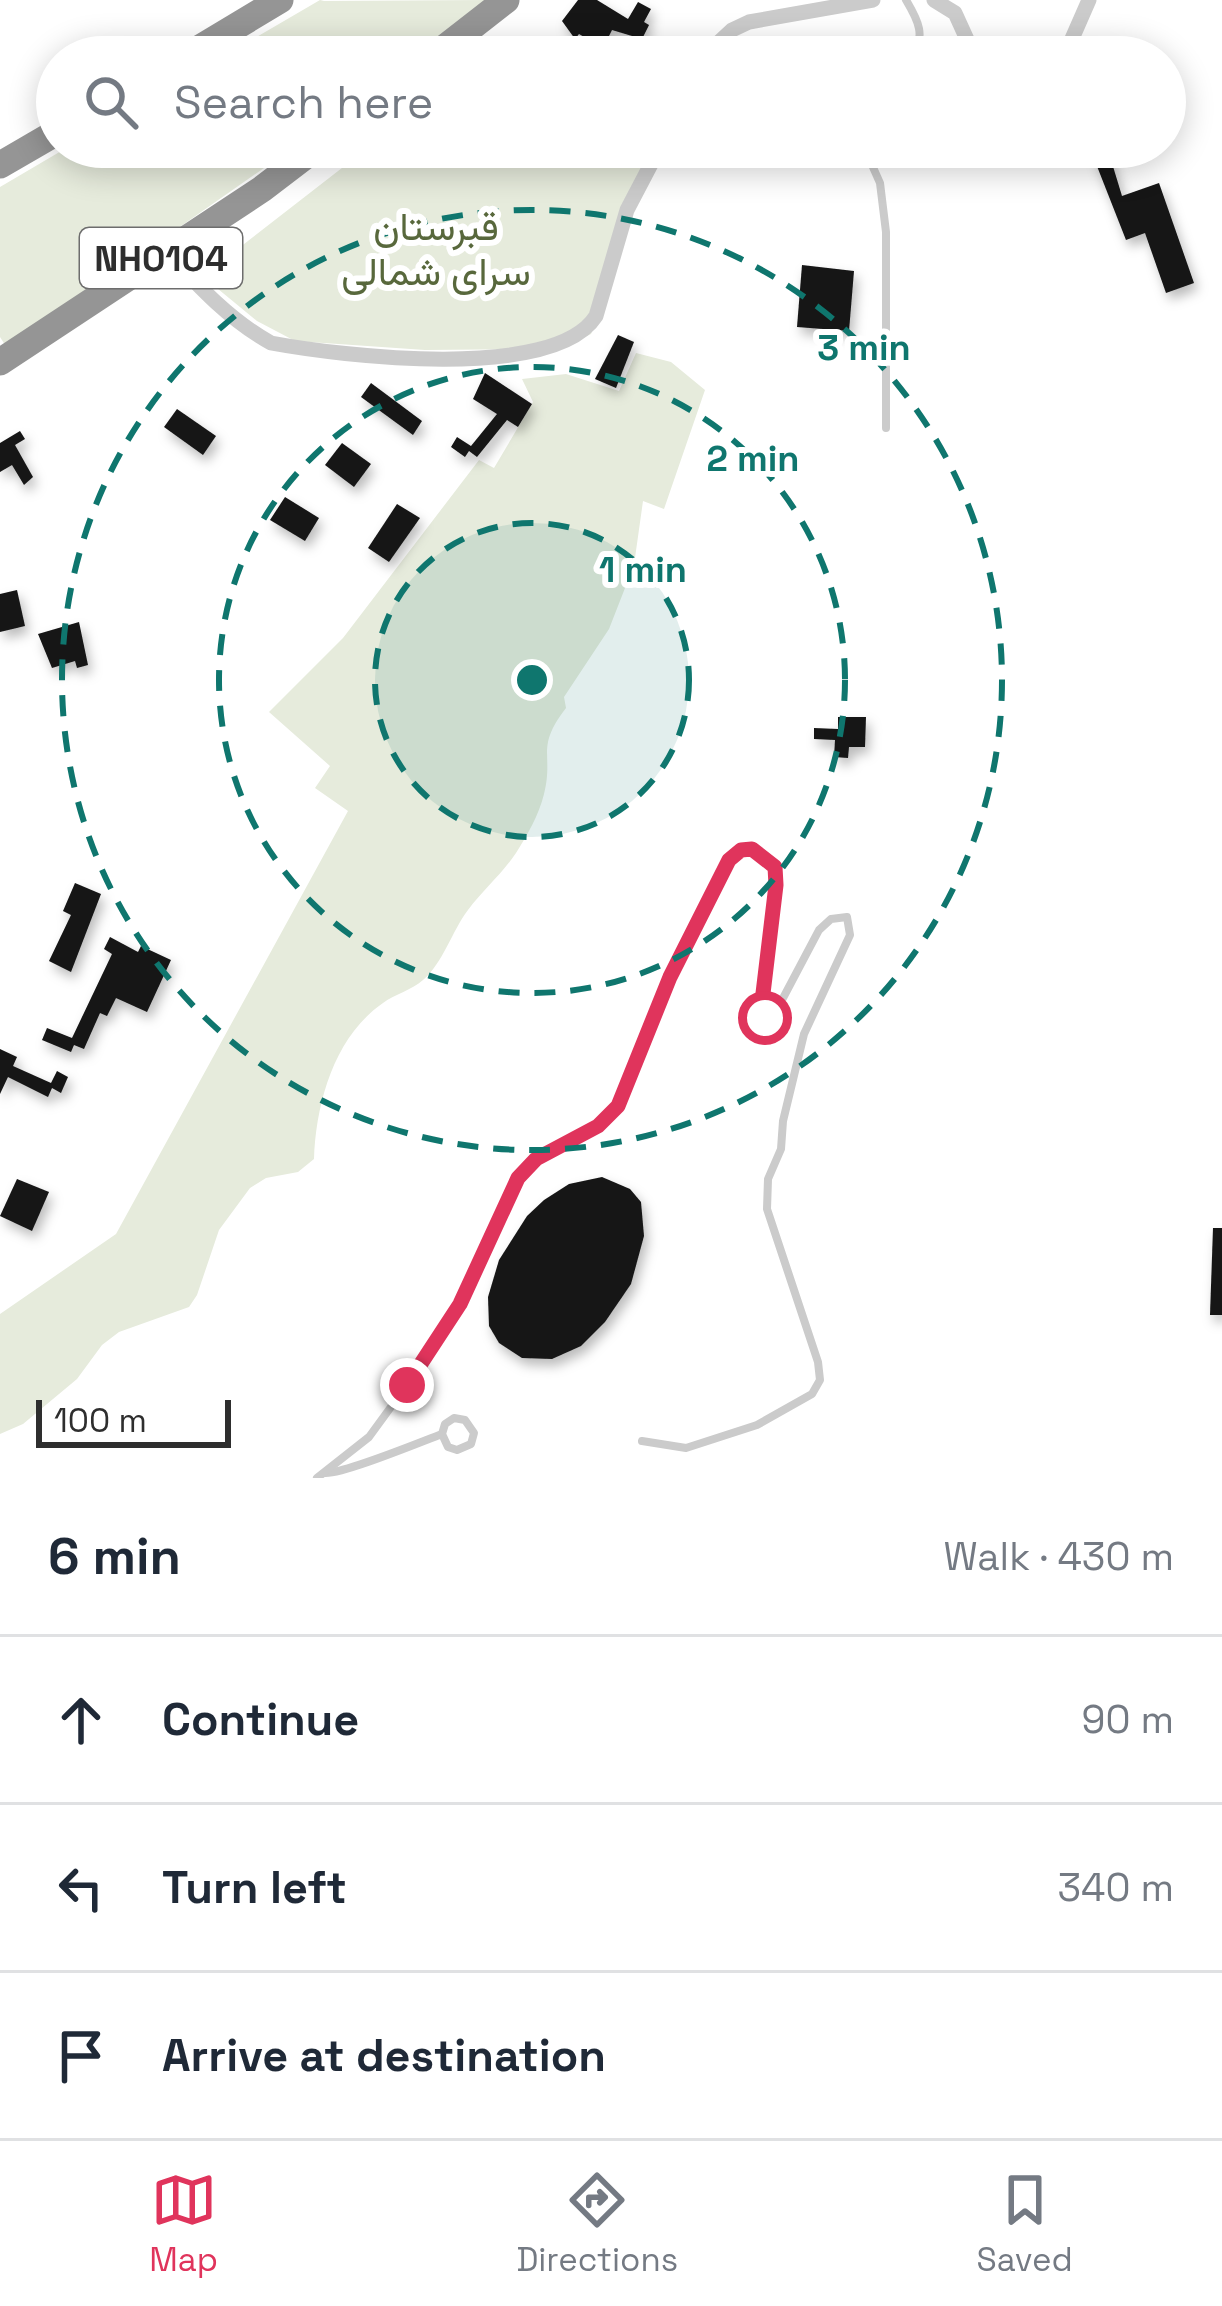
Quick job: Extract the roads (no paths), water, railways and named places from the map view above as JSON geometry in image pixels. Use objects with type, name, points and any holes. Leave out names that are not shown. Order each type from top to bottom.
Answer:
[{"type":"highway","points":[[220,36],[280,0]]},
{"type":"highway","points":[[460,36],[506,0]]},
{"type":"highway","points":[[0,165],[36,144]]},
{"type":"highway","name":"NH0104","points":[[0,362],[168,254],[288,168]]},
{"type":"street","points":[[726,36],[749,22],[873,0]]},
{"type":"street","points":[[934,0],[956,13],[966,36]]},
{"type":"street","points":[[1073,36],[1089,0]]},
{"type":"street","points":[[168,254],[205,293],[271,343],[471,360],[560,346],[590,326],[596,316],[627,210],[649,168]]},
{"type":"lane","points":[[906,0],[920,36]]},
{"type":"lane","points":[[873,168],[884,215],[886,428]]},
{"type":"lane","points":[[321,1475],[369,1437],[407,1385],[460,1304],[518,1178],[536,1159],[598,1126],[618,1106],[670,977],[729,860],[741,850],[752,849],[775,867],[761,1010],[765,1018],[773,1018],[820,930],[831,919],[847,917],[851,924],[804,1034],[781,1149],[768,1179],[766,1209],[818,1361],[820,1380],[812,1394],[757,1426],[686,1448],[642,1442]]},
{"type":"lane","points":[[321,1475],[343,1472],[374,1456],[442,1434],[449,1420],[470,1423],[474,1433],[471,1444],[457,1450],[448,1447],[442,1434]]},
{"type":"park label","name":"قبرستان سرای شمالی","points":[[436,248]]}]
